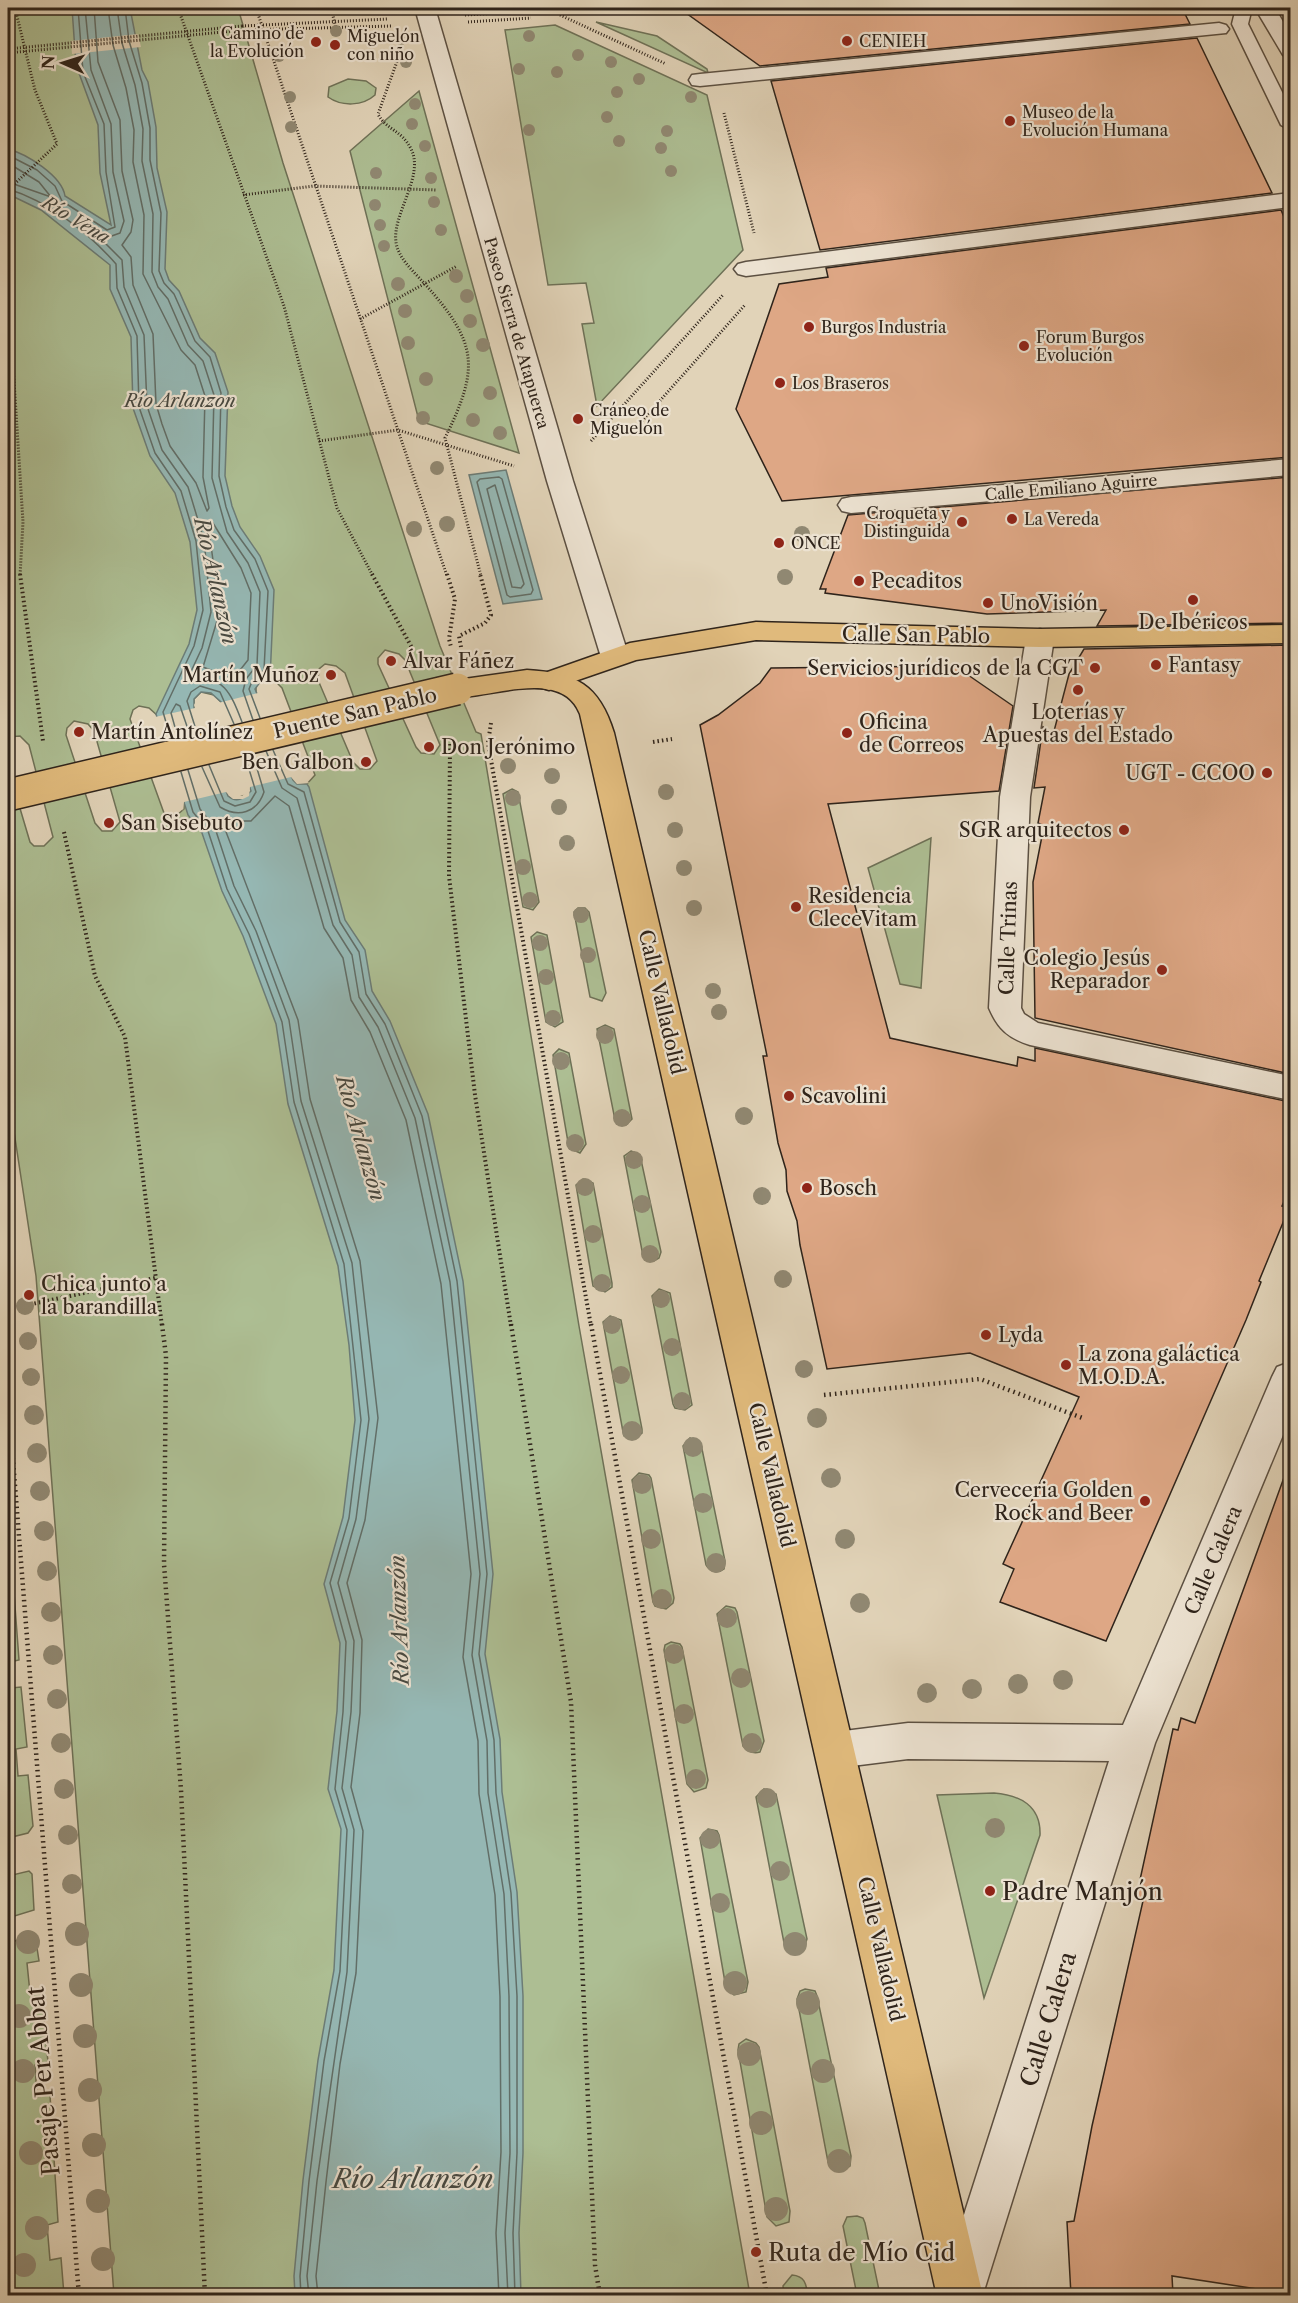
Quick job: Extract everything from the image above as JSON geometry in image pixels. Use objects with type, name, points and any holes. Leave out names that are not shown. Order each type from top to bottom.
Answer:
[{"type":"main road","name":"Calle San Pablo","points":[[549,681],[615,657],[678,642],[756,631],[1040,638],[1290,634]]},
{"type":"main road","name":"Puente San Pablo","points":[[8,795],[457,689],[504,680],[549,681]]},
{"type":"main road","name":"Calle Valladolid","points":[[549,681],[573,688],[590,704],[604,746],[960,2295]]},
{"type":"street","points":[[1265,8],[1290,50]]},
{"type":"street","name":"Paseo Sierra de Atapuerca","points":[[426,12],[560,481],[615,657]]},
{"type":"street","points":[[700,80],[1219,29]]},
{"type":"street","points":[[746,269],[1290,200]]},
{"type":"street","name":"Calle Emiliano Aguirre","points":[[851,505],[1290,467]]},
{"type":"street","name":"Calle Trinas","points":[[1040,638],[1015,797],[1011,842],[1005,1008],[1011,1022],[1030,1033],[1290,1088]]},
{"type":"street","name":"Calle Calera","points":[[960,2295],[1020,2112],[1100,1847],[1135,1743],[1290,1377]]},
{"type":"street","points":[[836,1750],[908,1741],[1135,1743]]},
{"type":"lane","points":[[1244,8],[1240,24],[1290,125]]},
{"type":"path","points":[[8,190],[57,144],[35,90],[15,8]]},
{"type":"path","points":[[178,8],[284,306],[337,508],[412,648]]},
{"type":"path","points":[[256,8],[265,29],[314,186],[455,599],[449,639],[454,656]]},
{"type":"path","points":[[331,8],[336,28]]},
{"type":"path","points":[[8,51],[242,26],[334,21],[426,12],[644,8]]},
{"type":"path","points":[[560,15],[717,87],[759,254],[584,449]]},
{"type":"path","points":[[464,22],[531,18]]},
{"type":"path","points":[[8,51],[243,30],[399,25]]},
{"type":"path","points":[[402,46],[378,114],[382,122],[402,134],[413,152],[414,164],[410,189],[396,230],[396,244],[402,257],[461,332],[468,358],[468,379],[463,400],[446,433],[447,445],[491,615],[485,624],[466,630],[459,636],[464,654]]},
{"type":"path","points":[[243,195],[314,186],[477,191]]},
{"type":"path","points":[[360,319],[492,247]]},
{"type":"path","points":[[642,421],[781,264]]},
{"type":"path","points":[[8,286],[22,522],[20,572],[43,742]]},
{"type":"path","points":[[319,441],[399,430],[560,481]]},
{"type":"path","points":[[492,717],[488,743],[636,1581],[767,2295]]},
{"type":"path","points":[[653,742],[672,739]]},
{"type":"path","points":[[450,744],[449,876],[475,1095],[572,1702],[594,2253],[600,2295]]},
{"type":"path","points":[[63,832],[95,976],[125,1037],[166,1356],[164,1564],[181,1790],[205,2295]]},
{"type":"path","points":[[8,1309],[155,1278]]},
{"type":"path","points":[[824,1395],[980,1378],[1085,1419]]},
{"type":"path","name":"Pasaje Per Abbat","points":[[8,1397],[78,2295]]},
{"type":"green space","points":[[8,8],[238,8],[283,163],[440,646],[476,732],[481,734],[579,1326],[750,2295],[114,2295],[36,1276],[8,1092],[8,768],[30,842],[34,846],[44,846],[53,837],[29,745],[20,736],[8,737]],"holes":[[[385,650],[399,654],[405,660],[440,745],[434,754],[421,753],[416,747],[378,664],[378,658]],[[325,664],[336,666],[345,673],[377,761],[370,769],[360,769],[353,762],[318,680],[319,669]],[[263,678],[274,680],[282,688],[315,775],[307,784],[293,780],[233,799],[184,802],[184,809],[177,815],[164,813],[130,719],[133,710],[139,706],[149,708],[158,716],[194,708],[194,699],[201,692],[214,695],[221,702],[256,694],[256,685]],[[74,721],[88,724],[94,731],[120,822],[112,831],[102,831],[95,823],[66,735],[67,728]]]},
{"type":"green space","points":[[596,22],[657,36],[707,69],[708,73]]},
{"type":"green space","points":[[555,25],[707,95],[743,250],[597,406],[582,324],[594,323],[586,283],[548,285],[505,30]]},
{"type":"green space","points":[[348,79],[366,81],[376,88],[375,95],[365,101],[352,104],[328,97],[329,87]]},
{"type":"green space","points":[[419,91],[519,453],[419,421],[350,151]]},
{"type":"green space","points":[[512,789],[518,792],[539,902],[533,910],[523,907],[503,794]]},
{"type":"green space","points":[[931,838],[921,988],[900,984],[868,868]]},
{"type":"green space","points":[[578,908],[585,908],[589,912],[606,993],[602,1001],[590,997],[574,912]]},
{"type":"green space","points":[[537,932],[547,935],[563,1022],[555,1027],[546,1022],[531,937]]},
{"type":"green space","points":[[605,1025],[614,1029],[632,1119],[626,1125],[618,1124],[615,1120],[597,1029]]},
{"type":"green space","points":[[559,1049],[569,1053],[586,1144],[580,1153],[569,1148],[553,1055]]},
{"type":"green space","points":[[631,1151],[640,1155],[661,1252],[659,1258],[654,1261],[645,1259],[643,1256],[624,1156]]},
{"type":"green space","points":[[583,1179],[593,1183],[612,1283],[612,1287],[605,1292],[593,1286],[576,1185]]},
{"type":"green space","points":[[659,1289],[670,1293],[692,1405],[685,1410],[675,1408],[673,1404],[652,1296]]},
{"type":"green space","points":[[610,1316],[621,1320],[642,1429],[642,1433],[634,1439],[624,1436],[623,1432],[603,1322]]},
{"type":"green space","points":[[690,1438],[701,1444],[725,1561],[724,1569],[717,1572],[712,1571],[706,1565],[683,1446]]},
{"type":"green space","points":[[639,1473],[649,1475],[651,1478],[674,1598],[673,1603],[666,1609],[655,1606],[653,1602],[632,1480]]},
{"type":"green space","points":[[14,1593],[19,1660],[10,1662],[11,1688],[21,1687],[27,1747],[16,1749],[18,1776],[28,1775],[33,1826],[28,1833],[8,1838],[8,1595]]},
{"type":"green space","points":[[726,1606],[735,1608],[737,1612],[764,1741],[760,1752],[751,1752],[743,1746],[717,1614]]},
{"type":"green space","points":[[671,1642],[680,1644],[682,1647],[708,1780],[706,1788],[694,1792],[687,1784],[664,1650],[665,1645]]},
{"type":"green space","points":[[764,1789],[776,1794],[807,1939],[804,1948],[793,1952],[784,1943],[756,1797]]},
{"type":"green space","points":[[994,1793],[1012,1796],[1033,1809],[1037,1816],[1040,1835],[984,1998],[937,1795]]},
{"type":"green space","points":[[708,1829],[717,1831],[719,1835],[748,1982],[746,1992],[734,1995],[726,1988],[700,1838]]},
{"type":"green space","points":[[29,1871],[32,1874],[34,1910],[8,1918],[8,1876]]},
{"type":"green space","points":[[35,1935],[39,1961],[27,1963],[30,1993],[41,1992],[48,2062],[35,2065],[37,2097],[50,2095],[58,2222],[47,2225],[50,2260],[61,2258],[64,2295],[8,2295],[8,1943]]},
{"type":"green space","points":[[805,1989],[815,1991],[817,1996],[851,2156],[850,2166],[842,2171],[831,2167],[828,2162],[797,1999],[800,1991]]},
{"type":"green space","points":[[746,2039],[756,2043],[759,2047],[790,2211],[789,2222],[776,2226],[767,2217],[738,2050],[739,2044]]},
{"type":"green space","points":[[847,2217],[863,2218],[865,2223],[880,2295],[857,2295],[843,2226]]},
{"type":"green space","points":[[792,2275],[802,2279],[808,2295],[784,2295],[783,2286]]},
{"type":"water","name":"Río Arlanzón","points":[[72,8],[130,8],[156,127],[157,168],[167,212],[165,269],[169,280],[179,291],[200,338],[215,353],[228,392],[225,476],[232,506],[240,527],[260,556],[274,590],[270,679],[263,678],[255,689],[293,780],[297,784],[307,784],[309,787],[345,920],[365,950],[372,991],[390,1021],[428,1114],[463,1281],[493,1574],[485,1654],[500,1739],[502,1792],[517,1892],[523,1996],[523,2153],[519,2233],[521,2295],[295,2295],[294,2276],[303,2180],[318,2060],[334,1970],[341,1829],[328,1789],[337,1711],[340,1643],[324,1584],[343,1517],[355,1420],[349,1345],[338,1266],[288,1104],[276,1024],[243,936],[222,891],[202,833],[188,815],[156,714],[189,644],[197,610],[190,542],[175,493],[150,456],[133,408],[131,337],[110,289],[110,265],[41,210],[8,194],[8,149],[42,167],[57,181],[65,196],[111,225],[100,173],[98,125],[76,65]],"holes":[[[201,692],[211,693],[221,702],[251,791],[240,799],[234,800],[228,796],[194,708],[194,699]]]},
{"type":"water","points":[[506,470],[542,599],[503,604],[469,475]]},
{"type":"pier","points":[[138,34],[141,47],[72,54],[71,41]]},
{"type":"pier","points":[[259,686],[259,693],[295,778],[310,783],[297,784],[291,777],[250,787],[249,796],[243,799],[233,799],[226,792],[184,802],[183,811],[153,713],[155,717],[195,708],[197,699],[197,707],[231,794],[242,796],[248,791],[218,704],[208,696],[218,703],[258,693]]},
{"type":"building","name":"CENIEH","points":[[679,8],[1182,8],[1190,24],[760,66]]},
{"type":"building","name":"Museo de la Evolución Humana","points":[[1197,38],[1272,193],[820,250],[771,81]]},
{"type":"building","name":"Forum Burgos Evolución","points":[[1281,210],[1290,231],[1290,457],[782,501],[736,409],[779,284],[828,277],[826,268]]},
{"type":"building","points":[[1290,477],[1290,623],[1097,626],[1106,610],[987,614],[825,593],[826,589],[820,589],[848,515]]},
{"type":"building","points":[[1290,645],[1290,1074],[1035,1018],[1033,882],[1044,826],[1038,823],[1045,787],[1034,788],[1043,727],[1053,735],[1069,674],[1084,649]]},
{"type":"building","points":[[955,666],[1013,706],[999,791],[828,804],[890,1038],[1017,1066],[1018,1057],[1035,1061],[1035,1048],[1290,1102],[1290,1188],[1282,1206],[1289,1208],[1259,1281],[1261,1282],[1246,1320],[1106,1641],[1000,1602],[1014,1569],[1003,1564],[1079,1397],[970,1353],[827,1369],[800,1245],[797,1221],[787,1191],[786,1170],[778,1143],[763,1056],[767,1056],[700,725],[718,715],[760,683],[771,668]]},
{"type":"building","points":[[1286,1472],[1290,1473],[1290,2294],[1172,2276],[1173,2295],[1071,2295],[1067,2222],[1074,2221],[1092,2126],[1143,1901],[1136,1898],[1173,1729],[1178,1730],[1181,1718],[1195,1723]]},
{"type":"place","name":"CENIEH","points":[[847,41]]},
{"type":"place","name":"Camino de la Evolución","points":[[316,42]]},
{"type":"place","name":"Miguelón con niño","points":[[335,45]]},
{"type":"place","name":"Museo de la Evolución Humana","points":[[1010,121]]},
{"type":"place","name":"Burgos Industria","points":[[809,327]]},
{"type":"place","name":"Forum Burgos Evolución","points":[[1024,346]]},
{"type":"place","name":"Los Braseros","points":[[780,383]]},
{"type":"place","name":"Cráneo de Miguelón","points":[[578,419]]},
{"type":"place","name":"La Vereda","points":[[1012,519]]},
{"type":"place","name":"Croqueta y Distinguida","points":[[962,522]]},
{"type":"place","name":"ONCE","points":[[779,543]]},
{"type":"place","name":"Pecaditos","points":[[859,581]]},
{"type":"place","name":"De Ibéricos","points":[[1193,600]]},
{"type":"place","name":"UnoVisión","points":[[988,603]]},
{"type":"place","name":"Álvar Fáñez","points":[[391,661]]},
{"type":"place","name":"Fantasy","points":[[1156,665]]},
{"type":"place","name":"Servicios jurídicos de la CGT","points":[[1095,668]]},
{"type":"place","name":"Martín Muñoz","points":[[331,675]]},
{"type":"place","name":"Loterías y Apuestas del Estado","points":[[1078,690]]},
{"type":"place","name":"Martín Antolínez","points":[[79,732]]},
{"type":"place","name":"Oficina de Correos","points":[[847,733]]},
{"type":"place","name":"Don Jerónimo","points":[[429,747]]},
{"type":"place","name":"Ben Galbon","points":[[366,762]]},
{"type":"place","name":"UGT - CCOO","points":[[1267,773]]},
{"type":"place","name":"San Sisebuto","points":[[109,823]]},
{"type":"place","name":"SGR arquitectos","points":[[1124,830]]},
{"type":"place","name":"Residencia CleceVitam","points":[[796,907]]},
{"type":"place","name":"Colegio Jesús Reparador","points":[[1162,970]]},
{"type":"place","name":"Scavolini","points":[[789,1096]]},
{"type":"place","name":"Bosch","points":[[807,1188]]},
{"type":"place","name":"Chica junto a la barandilla","points":[[29,1295]]},
{"type":"place","name":"Lyda","points":[[986,1335]]},
{"type":"place","name":"La zona galáctica M.O.D.A.","points":[[1066,1365]]},
{"type":"place","name":"Cerveceria Golden Rock and Beer","points":[[1145,1501]]},
{"type":"place","name":"Padre Manjón","points":[[990,1891]]},
{"type":"place","name":"Ruta de Mío Cid","points":[[756,2252]]},
{"type":"water label","name":"Río Vena","points":[[76,220]]},
{"type":"water label","name":"Río Arlanzon","points":[[180,401]]}]
